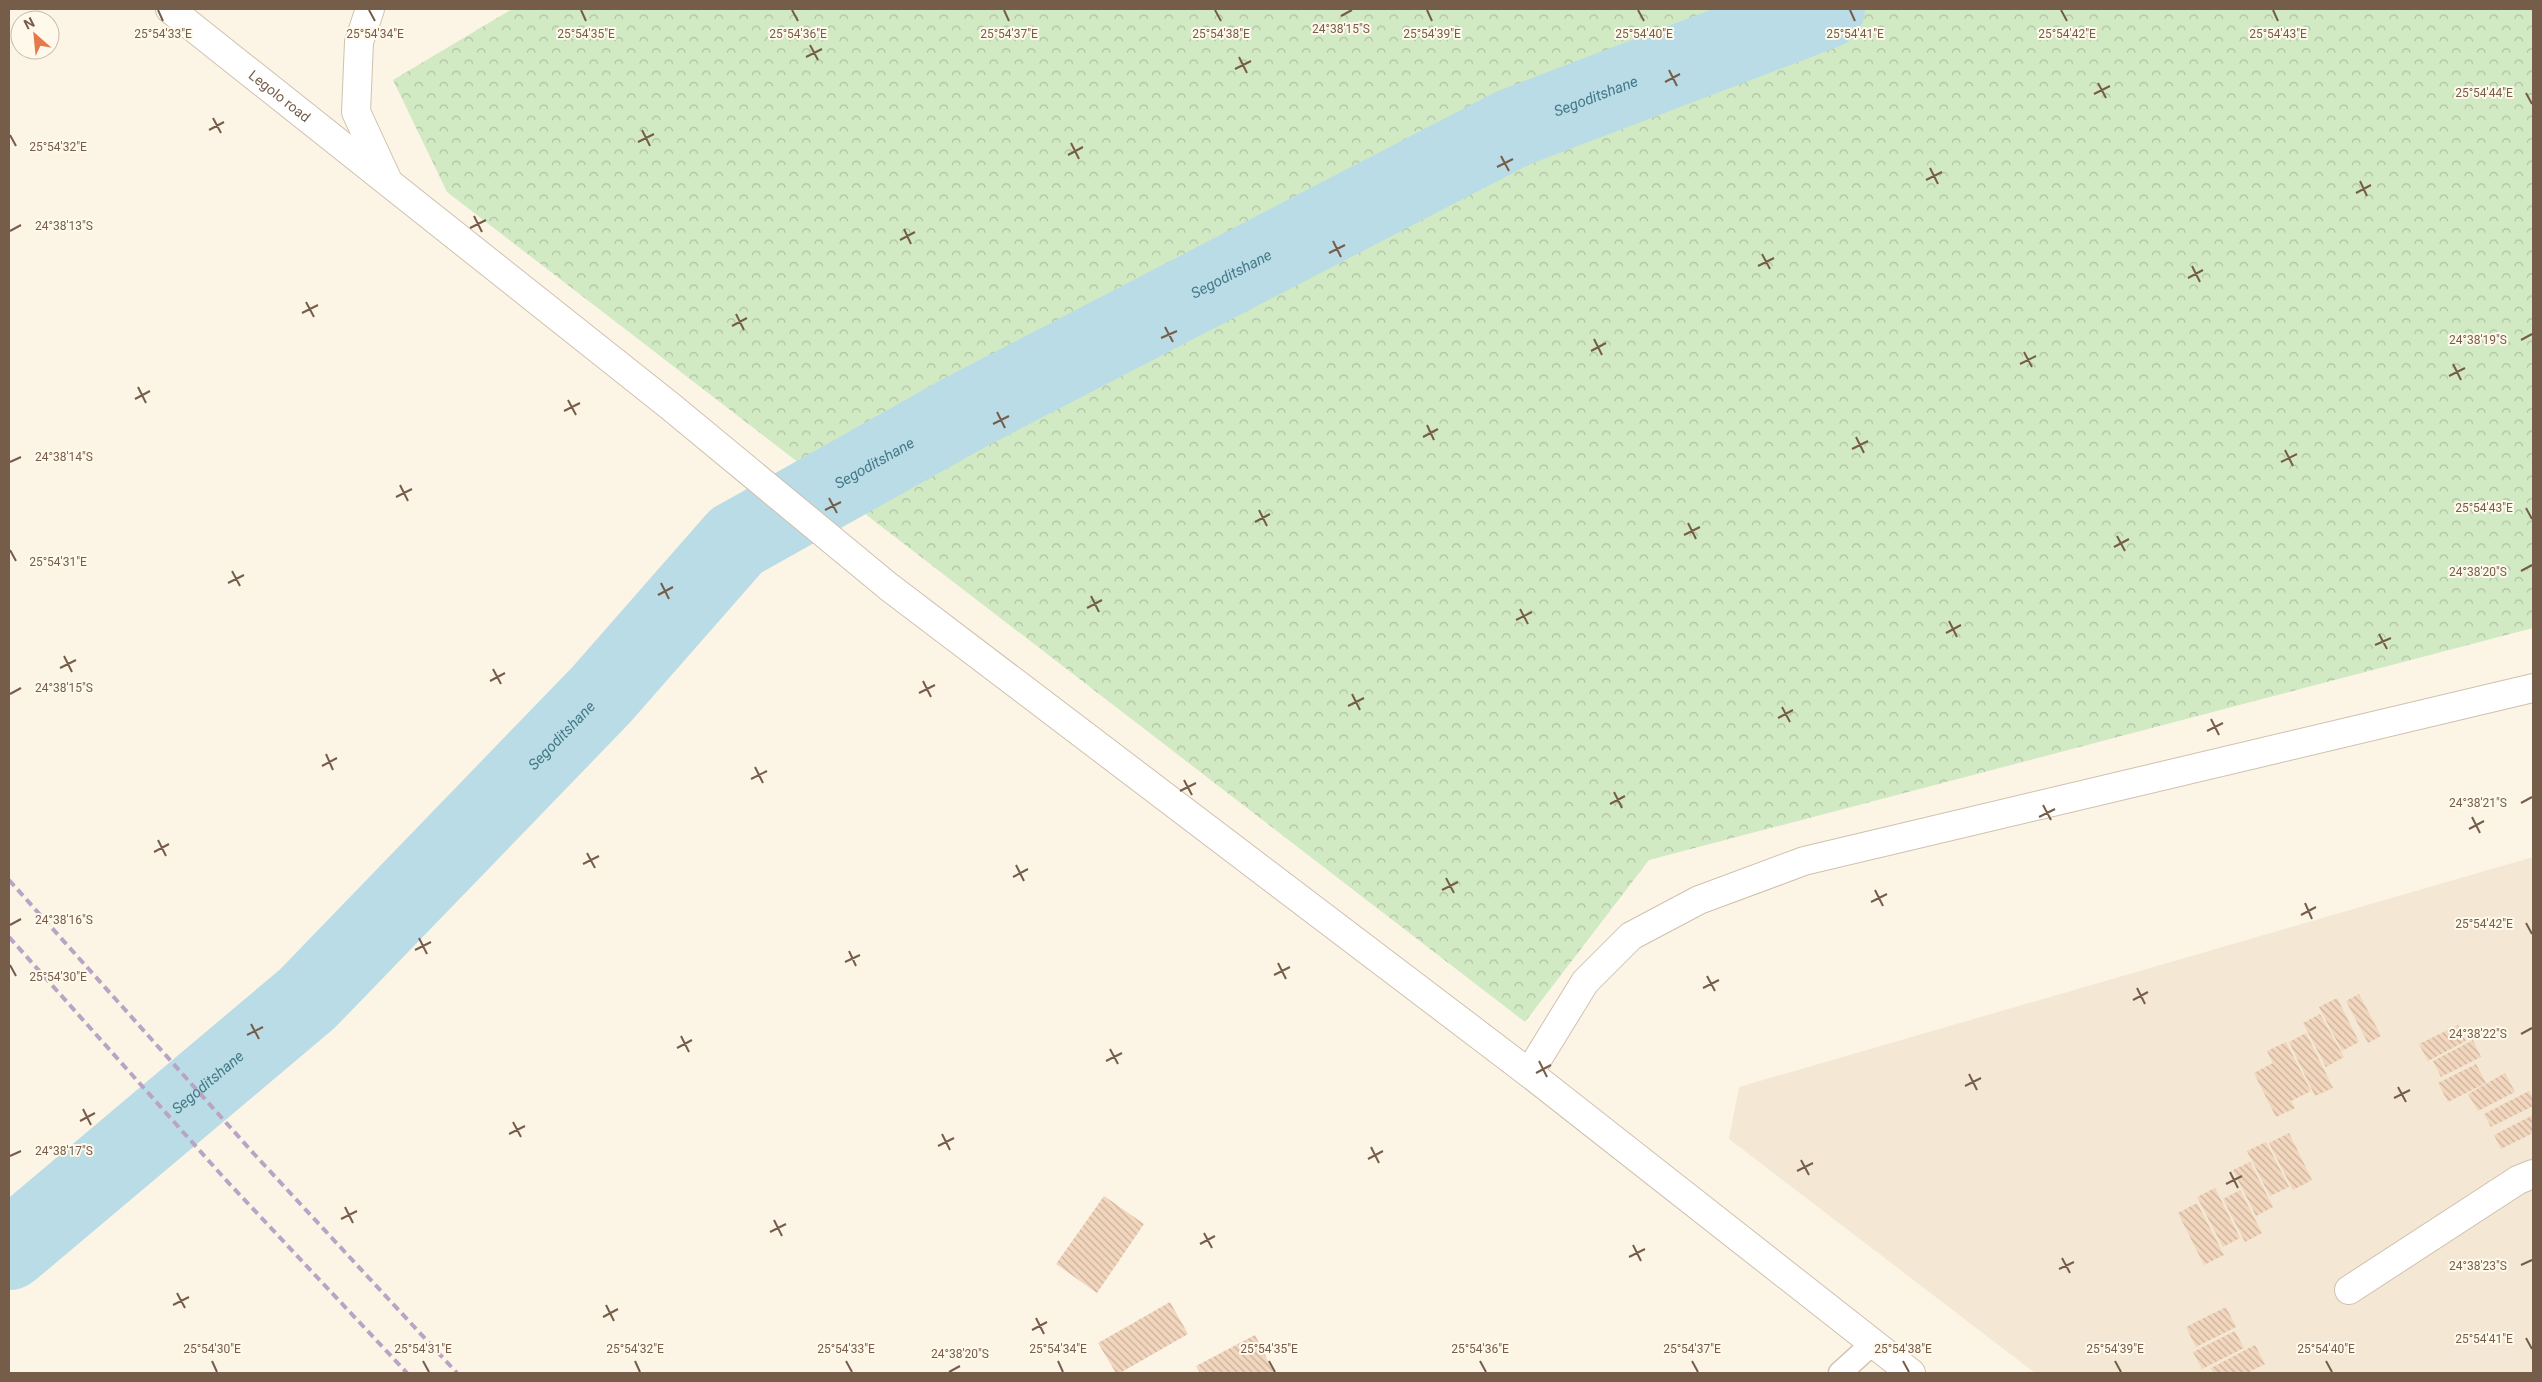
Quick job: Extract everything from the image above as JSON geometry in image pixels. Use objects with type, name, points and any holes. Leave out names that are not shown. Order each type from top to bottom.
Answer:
[{"type":"street","name":"Legolo road","points":[[170,9],[670,406],[889,587],[1528,1073],[1911,1373]]},
{"type":"street","points":[[370,9],[359,42],[356,112],[388,183]]},
{"type":"street","points":[[1528,1073],[1585,982],[1631,936],[1699,900],[1804,861],[2533,688]]},
{"type":"street","points":[[2349,1290],[2518,1180],[2533,1174]]},
{"type":"lane","points":[[1840,1373],[1872,1344]]},
{"type":"shaded area","points":[[2533,857],[2533,1373],[2035,1373],[1729,1139],[1739,1087]]},
{"type":"green space","points":[[512,9],[2533,9],[2533,628],[1649,860],[1525,1022],[447,192],[393,80]]},
{"type":"building","points":[[2359,994],[2381,1036],[2368,1043],[2346,1001]]},
{"type":"building","points":[[2337,998],[2359,1042],[2342,1051],[2319,1007]]},
{"type":"building","points":[[2320,1014],[2344,1057],[2326,1067],[2303,1023]]},
{"type":"building","points":[[2458,1025],[2466,1041],[2428,1061],[2419,1044]]},
{"type":"building","points":[[2306,1033],[2333,1088],[2315,1096],[2289,1042]]},
{"type":"building","points":[[2473,1040],[2481,1057],[2441,1077],[2433,1061]]},
{"type":"building","points":[[2286,1042],[2311,1091],[2291,1101],[2295,1108],[2276,1117],[2254,1073],[2273,1063],[2267,1051]]},
{"type":"building","points":[[2476,1064],[2486,1083],[2448,1102],[2438,1083]]},
{"type":"building","points":[[2505,1073],[2515,1092],[2478,1111],[2468,1094]]},
{"type":"building","points":[[2529,1091],[2533,1098],[2533,1106],[2491,1127],[2484,1114]]},
{"type":"building","points":[[2533,1115],[2533,1133],[2501,1149],[2494,1135]]},
{"type":"building","points":[[2289,1133],[2312,1180],[2293,1190],[2269,1143]]},
{"type":"building","points":[[2266,1142],[2289,1187],[2270,1196],[2247,1151]]},
{"type":"building","points":[[2250,1162],[2273,1207],[2256,1216],[2233,1170]]},
{"type":"building","points":[[2215,1188],[2240,1238],[2223,1247],[2197,1197]]},
{"type":"building","points":[[2240,1190],[2262,1233],[2245,1242],[2223,1199]]},
{"type":"building","points":[[1104,1196],[1144,1224],[1097,1293],[1056,1264]]},
{"type":"building","points":[[2197,1203],[2224,1255],[2204,1265],[2178,1213]]},
{"type":"building","points":[[1170,1302],[1188,1334],[1120,1373],[1116,1373],[1098,1343]]},
{"type":"building","points":[[2226,1307],[2236,1327],[2196,1347],[2186,1327]]},
{"type":"building","points":[[2235,1331],[2244,1348],[2202,1369],[2193,1352]]},
{"type":"building","points":[[1255,1335],[1274,1373],[1200,1373],[1196,1366]]},
{"type":"building","points":[[2255,1345],[2265,1364],[2247,1373],[2214,1373],[2211,1368]]},
{"type":"waterway","name":"Segoditshane","points":[[9,1250],[307,999],[601,695],[736,541],[964,413],[1513,128],[1825,9]]},
{"type":"railway","points":[[9,880],[255,1155],[457,1373]]},
{"type":"railway","points":[[9,937],[225,1179],[407,1373]]}]
